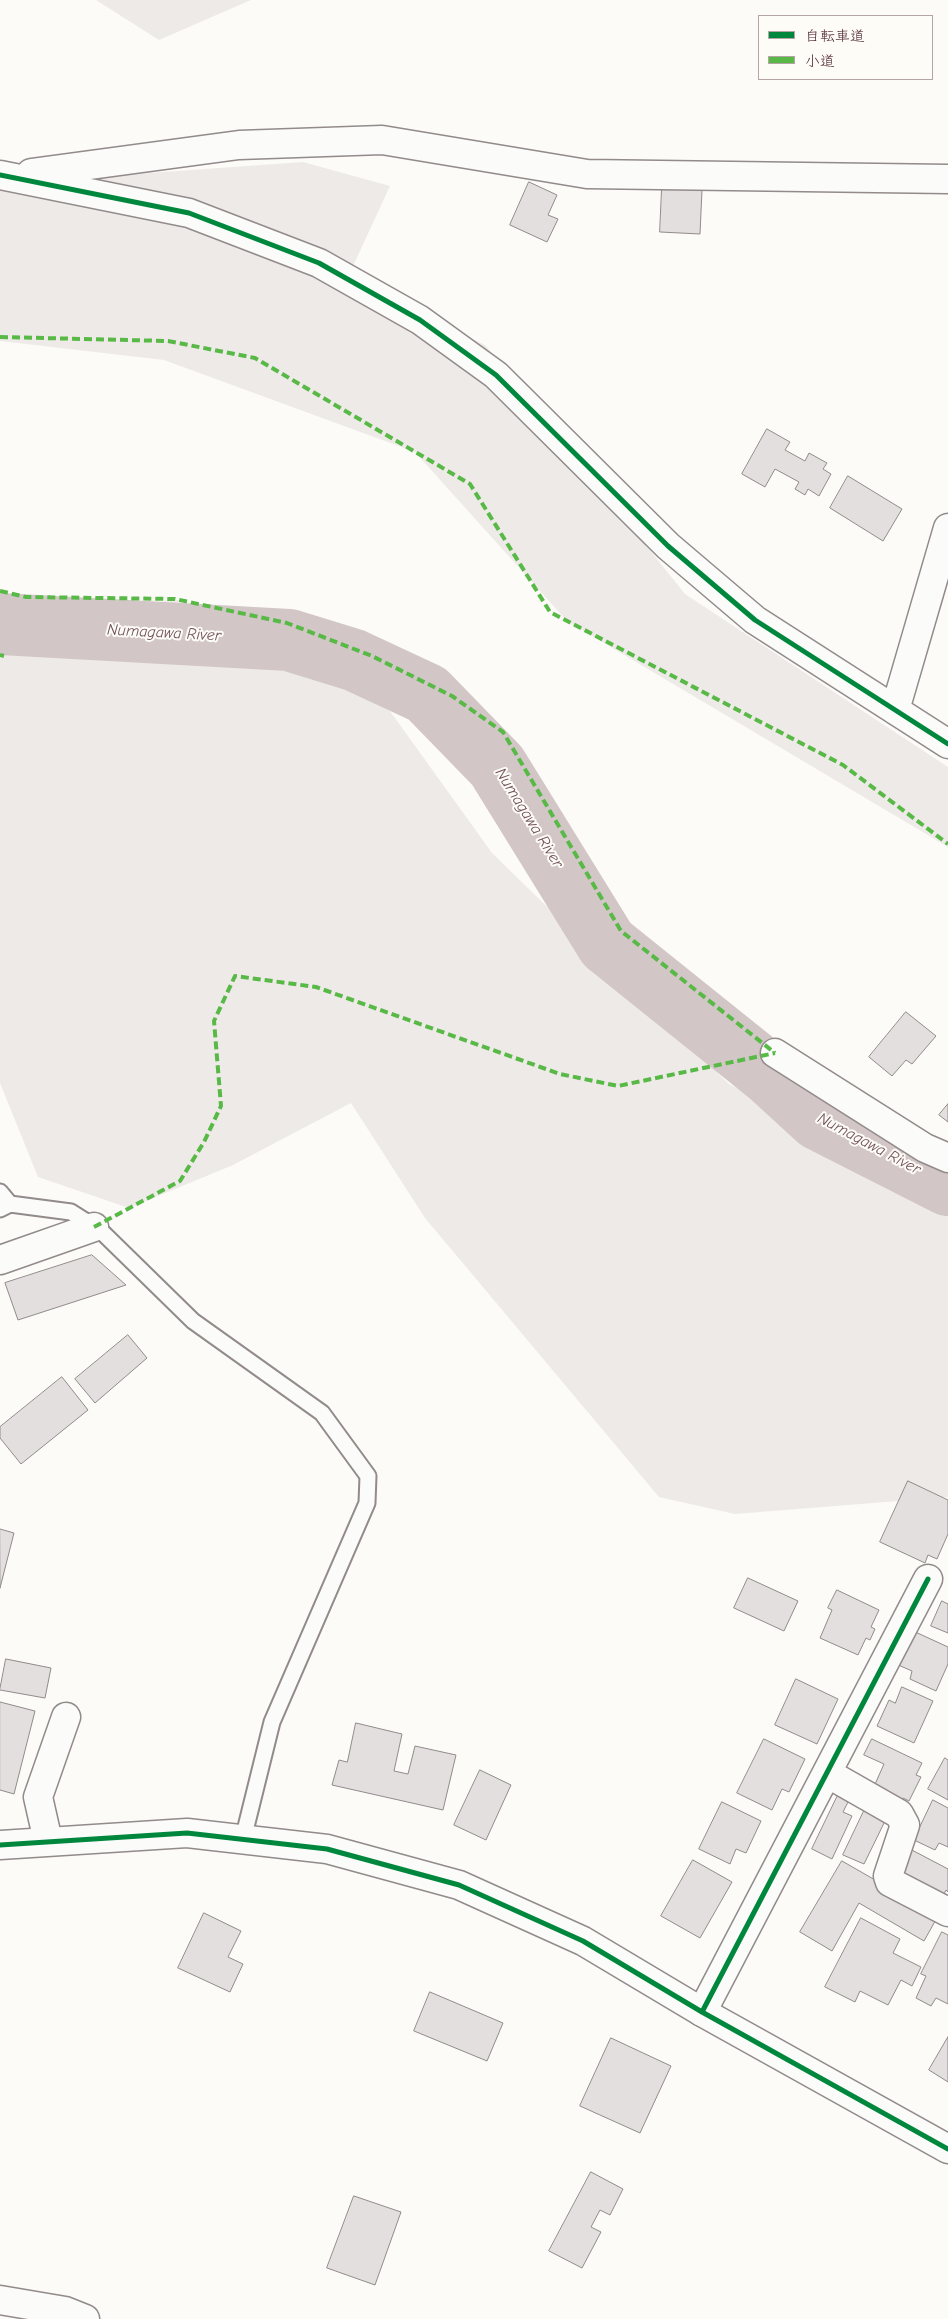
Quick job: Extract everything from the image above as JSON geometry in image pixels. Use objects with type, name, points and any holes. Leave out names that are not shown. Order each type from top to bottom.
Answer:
[{"type":"street","points":[[6,175],[239,145],[382,140],[587,174],[948,179]]},
{"type":"street","points":[[6,175],[189,213],[319,262],[420,320],[496,375],[668,546],[755,620],[948,744]]},
{"type":"street","points":[[895,710],[948,528]]},
{"type":"street","points":[[775,1053],[925,1148],[948,1158]]},
{"type":"street","points":[[0,1260],[94,1227]]},
{"type":"street","points":[[702,2012],[928,1579]]},
{"type":"street","points":[[48,1841],[38,1798],[66,1717]]},
{"type":"street","points":[[827,1773],[899,1814],[905,1825],[888,1876],[890,1882],[948,1912]]},
{"type":"street","points":[[0,1845],[187,1833],[326,1849],[459,1885],[583,1941],[702,2012],[948,2149]]},
{"type":"street","points":[[0,2300],[65,2310],[84,2319]]},
{"type":"lane","points":[[0,1192],[5,1207],[71,1212],[101,1231],[193,1321],[322,1413],[368,1476],[367,1503],[272,1722],[242,1839]]},
{"type":"shaded area","points":[[96,0],[251,0],[159,40]]},
{"type":"shaded area","points":[[303,162],[390,186],[347,279],[485,345],[685,594],[948,767],[948,847],[567,621],[415,452],[164,360],[0,341],[0,177],[37,181]]},
{"type":"shaded area","points":[[175,599],[390,711],[492,853],[729,1084],[948,1194],[948,1497],[735,1514],[659,1497],[425,1218],[351,1103],[233,1165],[129,1208],[38,1177],[0,1083],[0,636]]},
{"type":"building","points":[[529,182],[557,195],[548,215],[558,219],[547,242],[510,225]]},
{"type":"building","points":[[662,188],[702,190],[700,234],[660,232]]},
{"type":"building","points":[[767,429],[790,442],[785,450],[805,461],[809,453],[827,463],[823,469],[831,474],[819,496],[808,489],[805,495],[795,489],[799,482],[775,469],[765,487],[742,474]]},
{"type":"building","points":[[848,476],[902,509],[883,541],[830,508]]},
{"type":"building","points":[[906,1012],[936,1036],[912,1064],[906,1060],[892,1076],[869,1057]]},
{"type":"building","points":[[948,1104],[948,1122],[939,1115]]},
{"type":"building","points":[[92,1255],[126,1285],[18,1320],[5,1283]]},
{"type":"building","points":[[128,1335],[147,1358],[95,1403],[75,1379]]},
{"type":"building","points":[[62,1377],[88,1410],[21,1464],[0,1438],[0,1427]]},
{"type":"building","points":[[908,1481],[948,1500],[948,1534],[937,1559],[928,1555],[925,1563],[880,1542]]},
{"type":"building","points":[[0,1529],[14,1533],[0,1588]]},
{"type":"building","points":[[748,1578],[798,1601],[784,1631],[734,1608]]},
{"type":"building","points":[[837,1590],[879,1610],[871,1627],[875,1629],[870,1640],[866,1638],[858,1655],[820,1638],[832,1610],[828,1608]]},
{"type":"building","points":[[942,1601],[948,1604],[948,1633],[931,1626]]},
{"type":"building","points":[[911,1630],[948,1647],[948,1664],[936,1691],[910,1679],[912,1671],[896,1664]]},
{"type":"building","points":[[6,1659],[51,1668],[45,1698],[0,1690]]},
{"type":"building","points":[[796,1679],[838,1699],[817,1744],[775,1725]]},
{"type":"building","points":[[902,1687],[933,1701],[914,1743],[877,1726],[889,1700],[895,1703]]},
{"type":"building","points":[[0,1702],[35,1711],[14,1794],[0,1790]]},
{"type":"building","points":[[356,1723],[402,1734],[394,1771],[408,1774],[415,1746],[456,1755],[443,1810],[332,1785],[339,1760],[347,1762]]},
{"type":"building","points":[[764,1739],[805,1759],[789,1792],[782,1789],[772,1810],[737,1793]]},
{"type":"building","points":[[872,1739],[922,1763],[916,1775],[921,1777],[909,1801],[903,1798],[900,1804],[872,1791],[884,1764],[864,1755]]},
{"type":"building","points":[[945,1758],[948,1760],[948,1800],[928,1789]]},
{"type":"building","points":[[480,1770],[511,1785],[486,1840],[454,1825]]},
{"type":"building","points":[[839,1793],[850,1798],[843,1812],[852,1816],[832,1859],[812,1849]]},
{"type":"building","points":[[933,1800],[948,1808],[948,1847],[939,1843],[935,1850],[914,1840]]},
{"type":"building","points":[[722,1802],[761,1821],[746,1853],[736,1849],[730,1864],[699,1849]]},
{"type":"building","points":[[865,1809],[886,1819],[864,1864],[843,1855]]},
{"type":"building","points":[[910,1849],[948,1869],[948,1892],[946,1890],[943,1896],[898,1872]]},
{"type":"building","points":[[693,1860],[732,1882],[700,1938],[661,1916]]},
{"type":"building","points":[[842,1861],[938,1916],[924,1941],[859,1903],[832,1951],[800,1932]]},
{"type":"building","points":[[204,1913],[241,1931],[228,1957],[243,1964],[230,1992],[178,1968]]},
{"type":"building","points":[[861,1918],[900,1939],[893,1953],[921,1967],[912,1986],[901,1980],[888,2005],[860,1991],[855,2002],[825,1987]]},
{"type":"building","points":[[942,1932],[948,1935],[948,2004],[936,1998],[931,2006],[916,1998],[926,1976],[921,1974]]},
{"type":"building","points":[[430,1992],[503,2023],[487,2061],[414,2031]]},
{"type":"building","points":[[948,2037],[948,2082],[929,2070]]},
{"type":"building","points":[[611,2038],[671,2066],[640,2133],[580,2106]]},
{"type":"building","points":[[591,2172],[623,2189],[610,2215],[600,2210],[591,2227],[601,2232],[582,2268],[549,2251]]},
{"type":"building","points":[[354,2196],[401,2212],[375,2285],[327,2268]]},
{"type":"waterway","name":"Numagawa River","points":[[0,624],[289,640],[354,660],[427,694],[497,766],[607,944],[769,1074],[818,1119],[948,1185]]},
{"type":"marked path","points":[[0,337],[168,341],[255,358],[470,484],[550,612],[843,765],[948,844]]},
{"type":"marked path","points":[[0,591],[26,597],[175,599],[287,623],[372,656],[452,696],[503,732],[621,931],[775,1053]]},
{"type":"marked path","points":[[0,655],[4,656]]},
{"type":"marked path","points":[[94,1227],[180,1181],[204,1142],[221,1106],[214,1021],[235,976],[316,987],[560,1074],[618,1086],[775,1053]]},
{"type":"cycle path","points":[[0,175],[189,213],[319,263],[420,320],[496,375],[668,546],[755,620],[948,744]]},
{"type":"cycle path","points":[[702,2012],[928,1579]]},
{"type":"cycle path","points":[[0,1845],[187,1833],[327,1849],[459,1885],[583,1941],[702,2012],[948,2149]]}]
